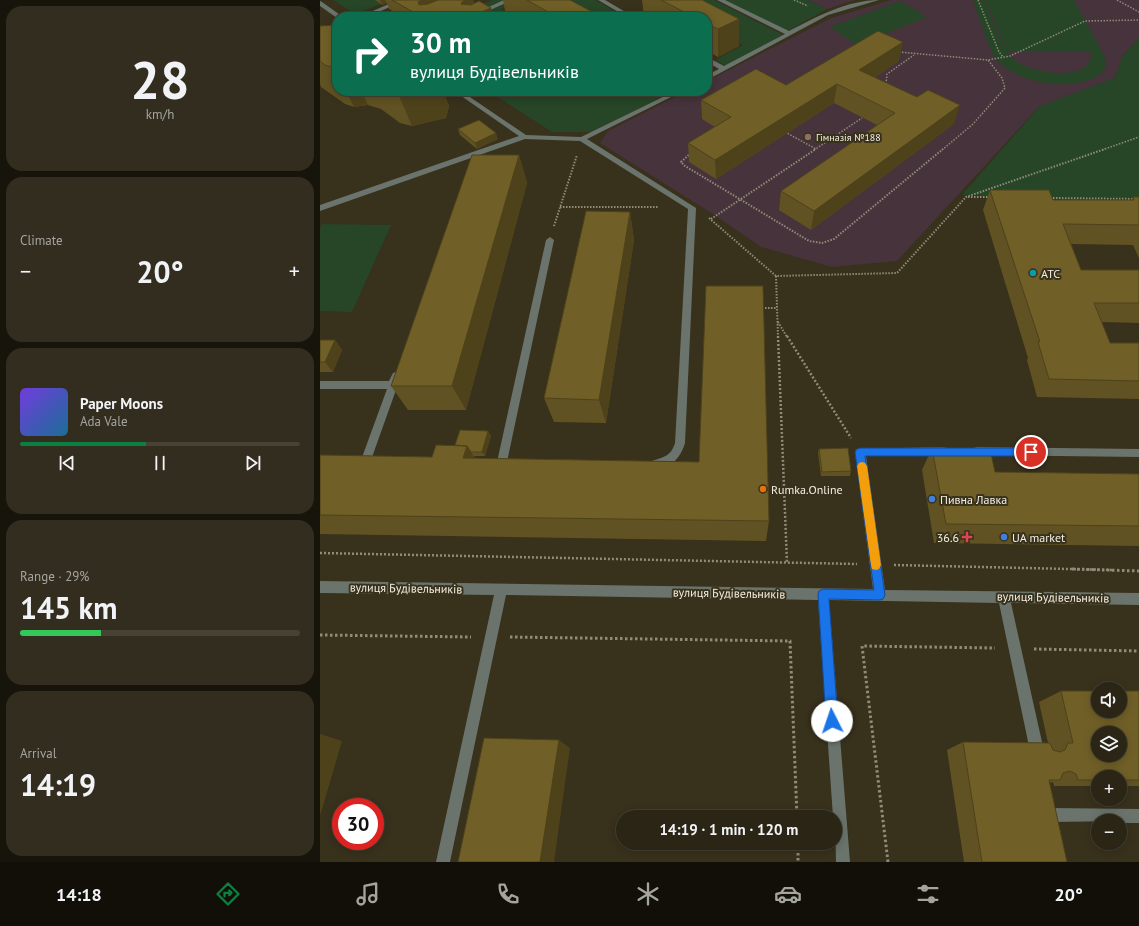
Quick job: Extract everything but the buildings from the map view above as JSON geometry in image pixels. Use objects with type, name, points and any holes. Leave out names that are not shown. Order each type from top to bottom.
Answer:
[{"type":"street","points":[[374,12],[403,0]]},
{"type":"street","points":[[482,12],[510,0]]},
{"type":"street","points":[[601,0],[622,12]]},
{"type":"street","points":[[720,0],[790,34]]},
{"type":"street","points":[[712,75],[826,14],[876,0]]},
{"type":"street","points":[[320,3],[333,12]]},
{"type":"street","points":[[712,62],[724,69]]},
{"type":"street","points":[[465,96],[524,137]]},
{"type":"street","points":[[320,208],[524,137],[582,139],[670,96]]},
{"type":"street","points":[[582,139],[692,208],[680,443],[676,454],[667,462],[649,464]]},
{"type":"street","points":[[471,167],[474,155]]},
{"type":"street","points":[[502,462],[550,240]]},
{"type":"street","points":[[366,460],[398,371]]},
{"type":"street","points":[[320,385],[393,386]]},
{"type":"street","points":[[880,595],[860,452],[953,451]]},
{"type":"street","points":[[969,451],[1139,453]]},
{"type":"street","name":"вулиця Будівельників","points":[[320,587],[1139,599]]},
{"type":"street","points":[[443,862],[501,590]]},
{"type":"street","points":[[823,594],[843,862]]},
{"type":"street","points":[[1004,597],[1037,751]]},
{"type":"street","points":[[1049,800],[1054,822],[1139,816]]},
{"type":"path","points":[[978,0],[1003,57]]},
{"type":"path","points":[[1117,0],[1139,12]]},
{"type":"path","points":[[894,51],[988,60],[1021,52],[1085,21],[1139,20]]},
{"type":"path","points":[[885,88],[887,74],[914,54]]},
{"type":"path","points":[[697,149],[685,157],[681,162],[740,200],[809,241],[816,243],[825,242],[834,239],[973,124],[1002,92],[1005,88],[1002,78],[988,60]]},
{"type":"path","points":[[711,219],[862,118]]},
{"type":"path","points":[[781,130],[816,149]]},
{"type":"path","points":[[560,207],[692,208],[711,219],[776,276],[897,273],[966,197],[1139,137]]},
{"type":"path","points":[[550,240],[582,139]]},
{"type":"path","points":[[966,197],[997,197]]},
{"type":"path","points":[[1044,198],[1139,199]]},
{"type":"path","points":[[776,276],[787,563]]},
{"type":"path","points":[[755,308],[778,308]]},
{"type":"path","points":[[778,321],[860,452]]},
{"type":"path","points":[[320,553],[1139,571]]},
{"type":"path","points":[[320,635],[790,641],[797,810]]},
{"type":"path","points":[[888,862],[862,646],[1139,651]]},
{"type":"path","points":[[798,850],[798,862]]},
{"type":"shaded area","points":[[808,0],[855,0],[827,9]]},
{"type":"shaded area","name":"Гімназія №188","points":[[891,0],[1139,0],[1139,38],[1122,57],[1115,78],[1039,107],[897,261],[832,267],[761,247],[716,216],[600,143],[608,131],[677,96],[712,96],[712,78],[831,18]]},
{"type":"green space","points":[[333,0],[391,0],[360,12],[352,12]]},
{"type":"green space","points":[[492,0],[522,0],[501,9],[506,12],[477,12],[472,9]]},
{"type":"green space","points":[[570,0],[595,0],[616,12],[574,12]]},
{"type":"green space","points":[[658,0],[714,0],[783,35],[726,66],[715,60],[743,45],[712,29],[712,12],[693,12]]},
{"type":"green space","points":[[725,0],[808,0],[827,9],[787,31]]},
{"type":"green space","points":[[973,0],[985,0],[1000,39],[1006,50],[986,0],[1074,0],[1106,59],[1106,66],[1104,70],[1098,76],[1090,79],[1077,83],[1065,84],[1040,82],[1016,74],[1006,68],[994,56]],"holes":[[[1007,52],[1091,52],[1089,62],[1082,69],[1058,73],[1031,68],[1012,58]]]},
{"type":"green space","points":[[900,1],[927,17],[857,45],[830,27]]},
{"type":"green space","points":[[1139,38],[1139,203],[962,195],[1040,106],[1115,78],[1122,57]]},
{"type":"green space","points":[[496,96],[663,96],[592,132],[552,132]]},
{"type":"green space","points":[[322,224],[391,225],[352,312],[320,311],[320,228]]},
{"type":"slow traffic","points":[[862,466],[876,565]]},
{"type":"place","name":"Гімназія №188","points":[[808,137]]},
{"type":"place","name":"АТС","points":[[1033,273]]},
{"type":"place","name":"Rumka.Online","points":[[763,489]]},
{"type":"place","name":"Пивна Лавка","points":[[932,499]]},
{"type":"place","name":"36.6","points":[[967,537]]},
{"type":"place","name":"UA market","points":[[1004,537]]},
{"type":"route","points":[[832,721],[823,594],[880,595],[860,452],[1031,452]]}]
